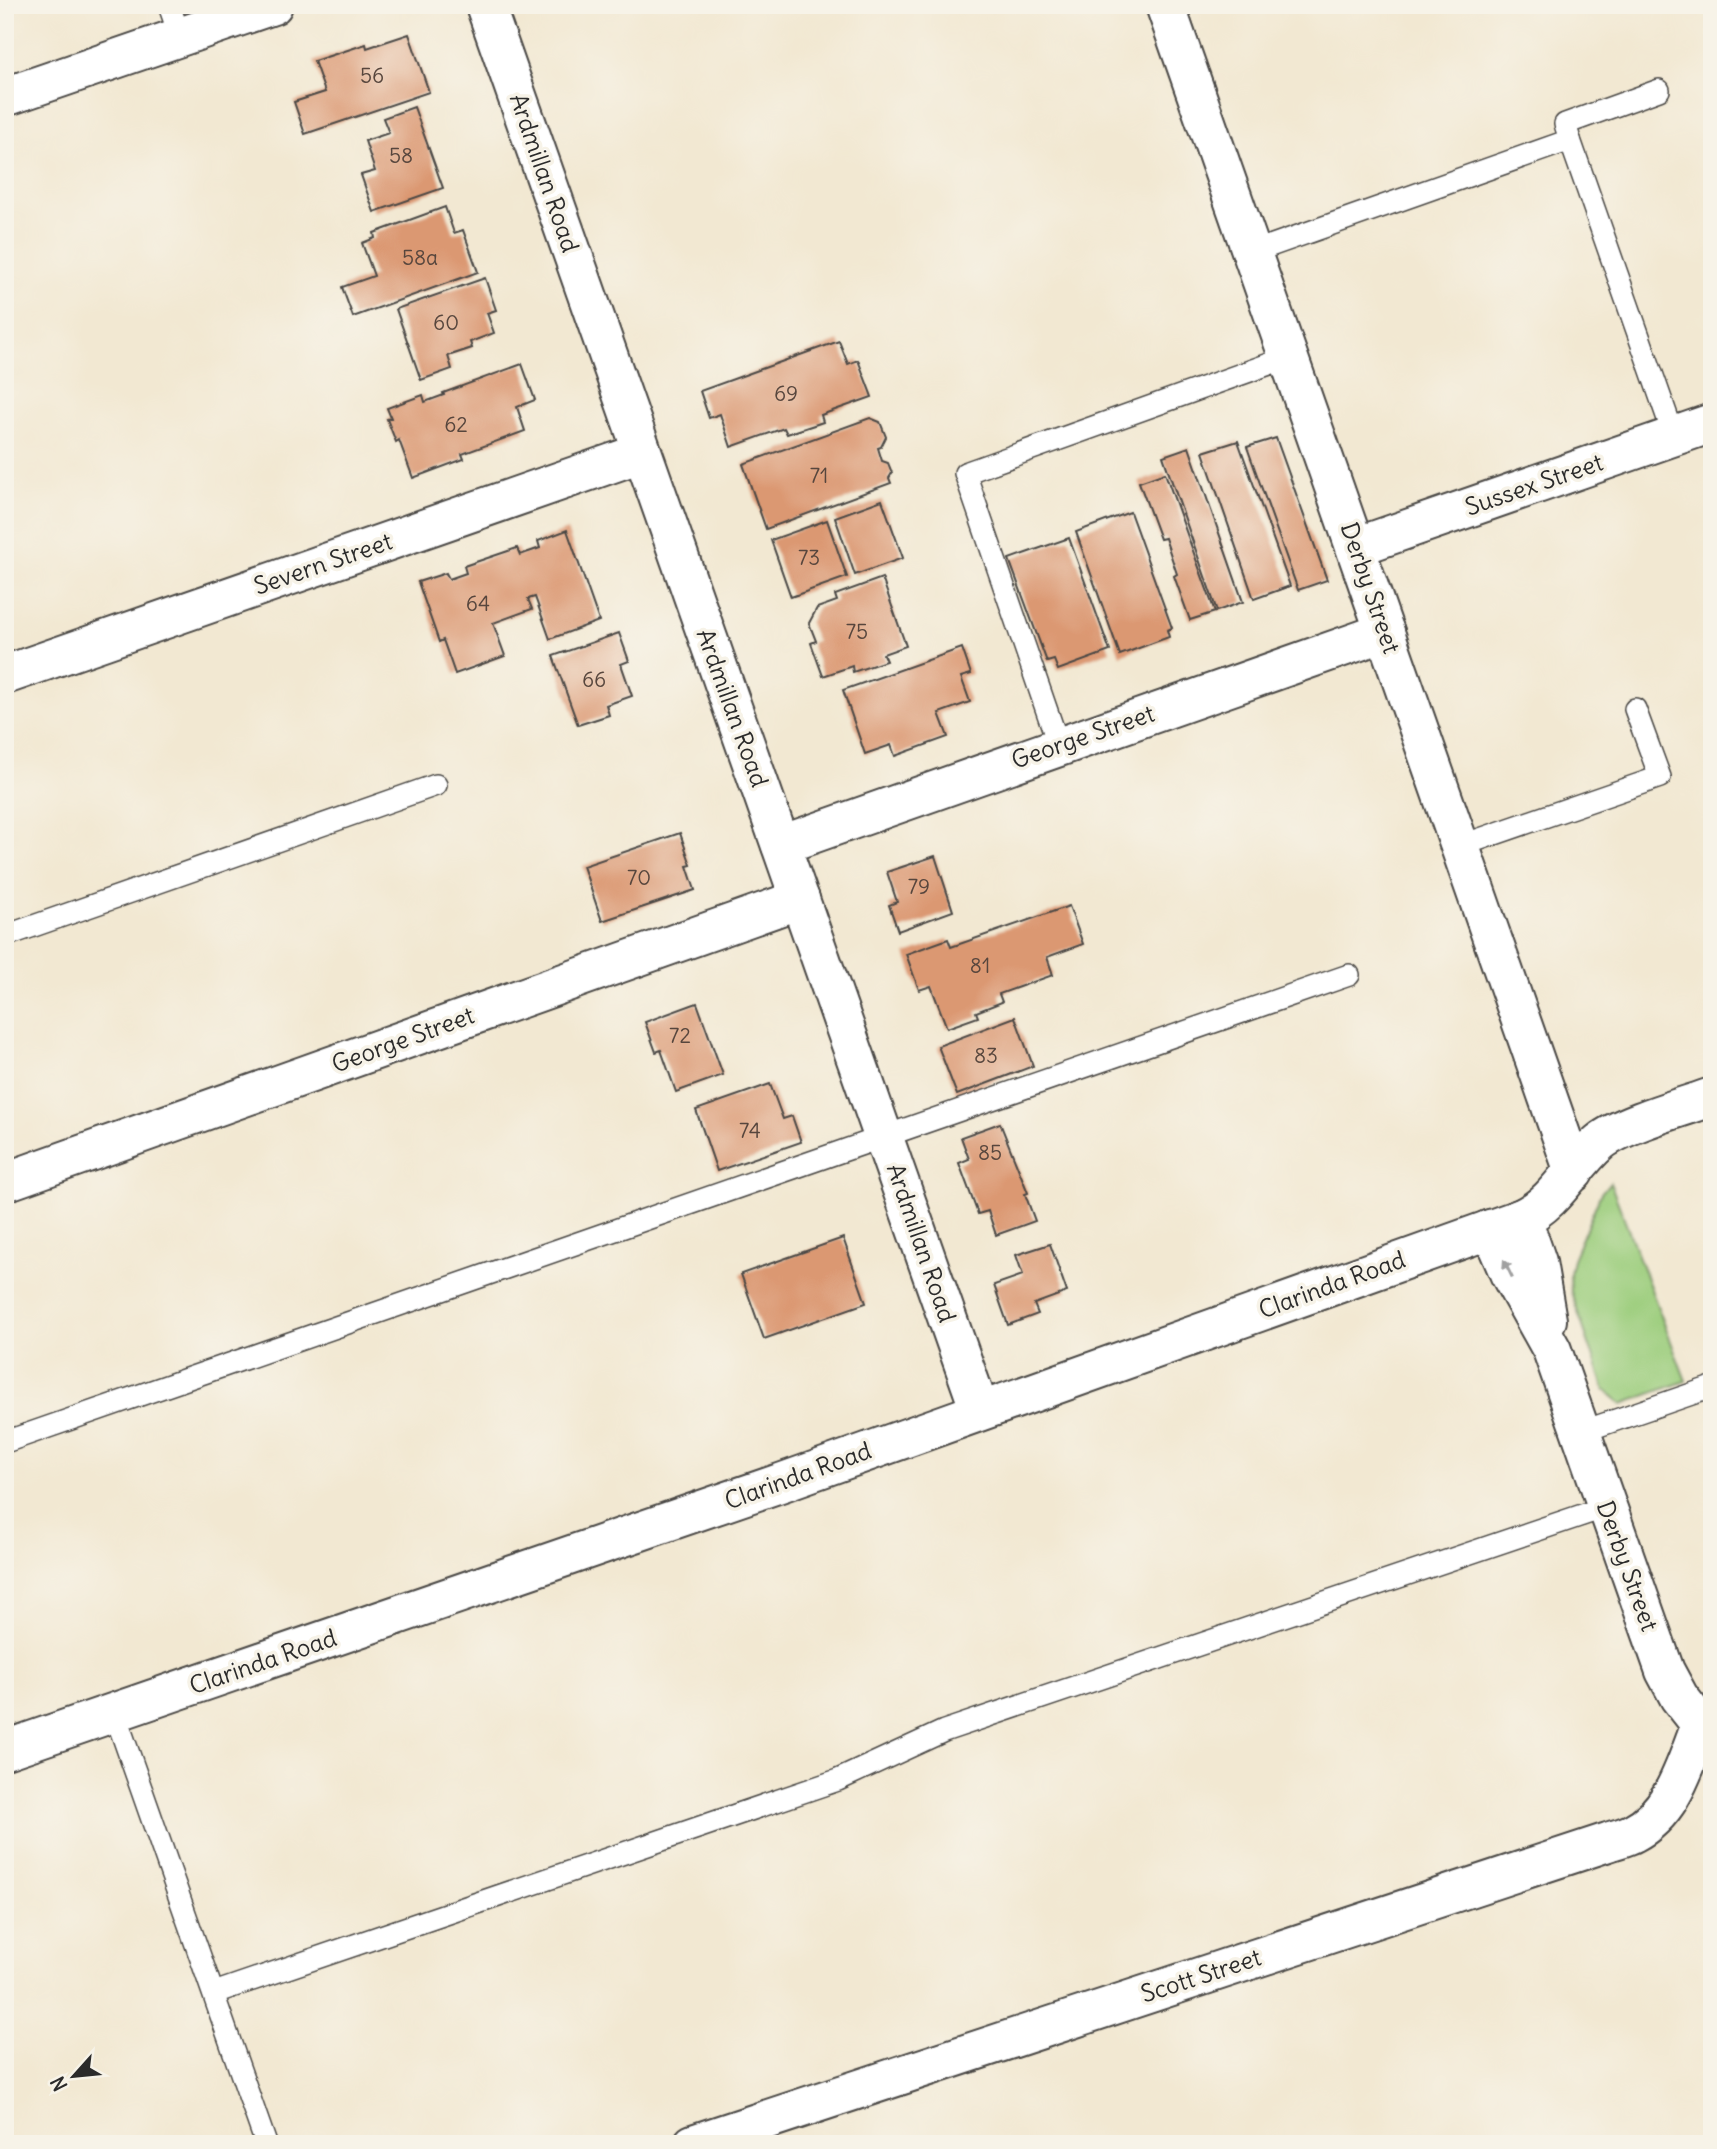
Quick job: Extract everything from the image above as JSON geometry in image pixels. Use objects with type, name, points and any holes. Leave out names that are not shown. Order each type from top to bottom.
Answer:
[{"type":"street","points":[[5,97],[175,21],[273,5]]},
{"type":"street","name":"Ardmillan Road","points":[[485,5],[980,1411]]},
{"type":"street","name":"Derby Street","points":[[1166,5],[1286,358],[1356,547],[1574,1171]]},
{"type":"street","name":"Sussex Street","points":[[1356,547],[1712,423]]},
{"type":"street","name":"Severn Street","points":[[5,675],[642,453]]},
{"type":"street","name":"George Street","points":[[781,845],[1385,632]]},
{"type":"street","name":"George Street","points":[[5,1182],[800,899]]},
{"type":"street","name":"Clarinda Road","points":[[5,1750],[783,1482],[1506,1224],[1544,1206],[1600,1143],[1611,1136],[1712,1097]]},
{"type":"street","name":"Derby Street","points":[[1506,1224],[1509,1273],[1552,1350],[1665,1671],[1679,1697],[1706,1719],[1682,1773]]},
{"type":"street","name":"Scott Street","points":[[693,2144],[1634,1833],[1654,1819],[1670,1799],[1682,1773]]},
{"type":"lane","points":[[1659,90],[1565,124],[1674,436]]},
{"type":"lane","points":[[1251,253],[1570,140]]},
{"type":"lane","points":[[1059,746],[965,473],[1286,358]]},
{"type":"lane","points":[[1460,846],[1660,777],[1635,709]]},
{"type":"lane","points":[[5,936],[436,785]]},
{"type":"lane","points":[[5,1442],[1349,975]]},
{"type":"lane","points":[[1581,1432],[1712,1387]]},
{"type":"lane","points":[[214,1993],[838,1780],[944,1731],[1606,1507]]},
{"type":"lane","points":[[115,1714],[266,2144]]},
{"type":"green space","points":[[1610,1182],[1686,1381],[1622,1404],[1605,1390],[1571,1292],[1570,1274],[1573,1259],[1601,1193]]},
{"type":"building","points":[[409,34],[429,92],[305,134],[294,102],[325,92],[314,61],[366,44],[367,48]]},
{"type":"building","points":[[414,107],[443,188],[374,212],[361,175],[375,171],[365,141],[389,133],[383,118]]},
{"type":"building","points":[[445,207],[454,233],[463,230],[478,272],[353,317],[342,287],[374,276],[362,243],[375,238],[374,233]]},
{"type":"building","points":[[485,278],[496,310],[487,313],[494,333],[470,342],[472,348],[448,356],[452,369],[421,380],[396,309]]},
{"type":"building","points":[[839,341],[848,364],[858,360],[872,397],[821,415],[823,422],[787,434],[784,428],[731,447],[720,414],[709,418],[700,391]]},
{"type":"building","points":[[522,364],[535,400],[517,407],[525,431],[462,454],[464,459],[413,478],[399,440],[396,442],[387,419],[391,418],[387,408],[423,395],[425,402]]},
{"type":"building","points":[[870,418],[880,422],[886,437],[878,448],[882,461],[888,463],[892,473],[889,478],[891,483],[766,529],[743,464]]},
{"type":"building","points":[[1276,438],[1327,580],[1298,590],[1247,447]]},
{"type":"building","points":[[1238,441],[1290,586],[1254,599],[1203,452]]},
{"type":"building","points":[[1189,447],[1243,602],[1217,611],[1163,456]]},
{"type":"building","points":[[1165,473],[1215,612],[1190,620],[1174,576],[1177,574],[1165,538],[1160,539],[1139,482]]},
{"type":"building","points":[[882,500],[903,558],[855,575],[835,517]]},
{"type":"building","points":[[1130,512],[1172,628],[1167,630],[1169,637],[1120,655],[1076,532]]},
{"type":"building","points":[[827,520],[847,577],[791,597],[771,540]]},
{"type":"building","points":[[567,530],[599,621],[550,639],[535,597],[528,599],[532,609],[493,623],[505,656],[455,674],[443,640],[439,642],[418,582],[446,573],[449,579],[466,573],[464,566],[517,548],[520,555],[540,548],[538,541]]},
{"type":"building","points":[[1069,538],[1110,651],[1058,670],[1054,660],[1047,662],[1009,559]]},
{"type":"building","points":[[882,578],[906,646],[883,654],[886,661],[853,672],[852,666],[823,676],[811,643],[816,641],[809,623],[817,608],[837,601],[835,595]]},
{"type":"building","points":[[619,633],[629,661],[621,664],[632,696],[606,705],[609,715],[578,725],[553,656]]},
{"type":"building","points":[[962,648],[971,674],[961,677],[970,702],[939,713],[948,737],[895,756],[891,745],[865,754],[843,690]]},
{"type":"building","points":[[680,833],[691,865],[687,866],[695,890],[602,921],[583,866]]},
{"type":"building","points":[[935,856],[953,911],[898,931],[889,905],[897,902],[887,872]]},
{"type":"building","points":[[1069,906],[1083,944],[1047,957],[1053,975],[999,994],[1002,1002],[976,1012],[978,1017],[947,1028],[931,986],[919,990],[906,954],[948,939],[951,947]]},
{"type":"building","points":[[697,1003],[723,1075],[676,1092],[661,1050],[656,1052],[645,1022]]},
{"type":"building","points":[[1015,1017],[1033,1066],[957,1095],[938,1046]]},
{"type":"building","points":[[770,1084],[783,1119],[792,1116],[801,1142],[717,1171],[696,1110]]},
{"type":"building","points":[[1000,1123],[1028,1193],[1025,1194],[1035,1221],[996,1235],[988,1211],[978,1214],[959,1163],[969,1159],[961,1137]]},
{"type":"building","points":[[843,1238],[866,1303],[764,1339],[741,1274]]},
{"type":"building","points":[[1050,1244],[1067,1292],[1034,1304],[1038,1314],[1008,1325],[994,1285],[1023,1275],[1016,1255]]}]
